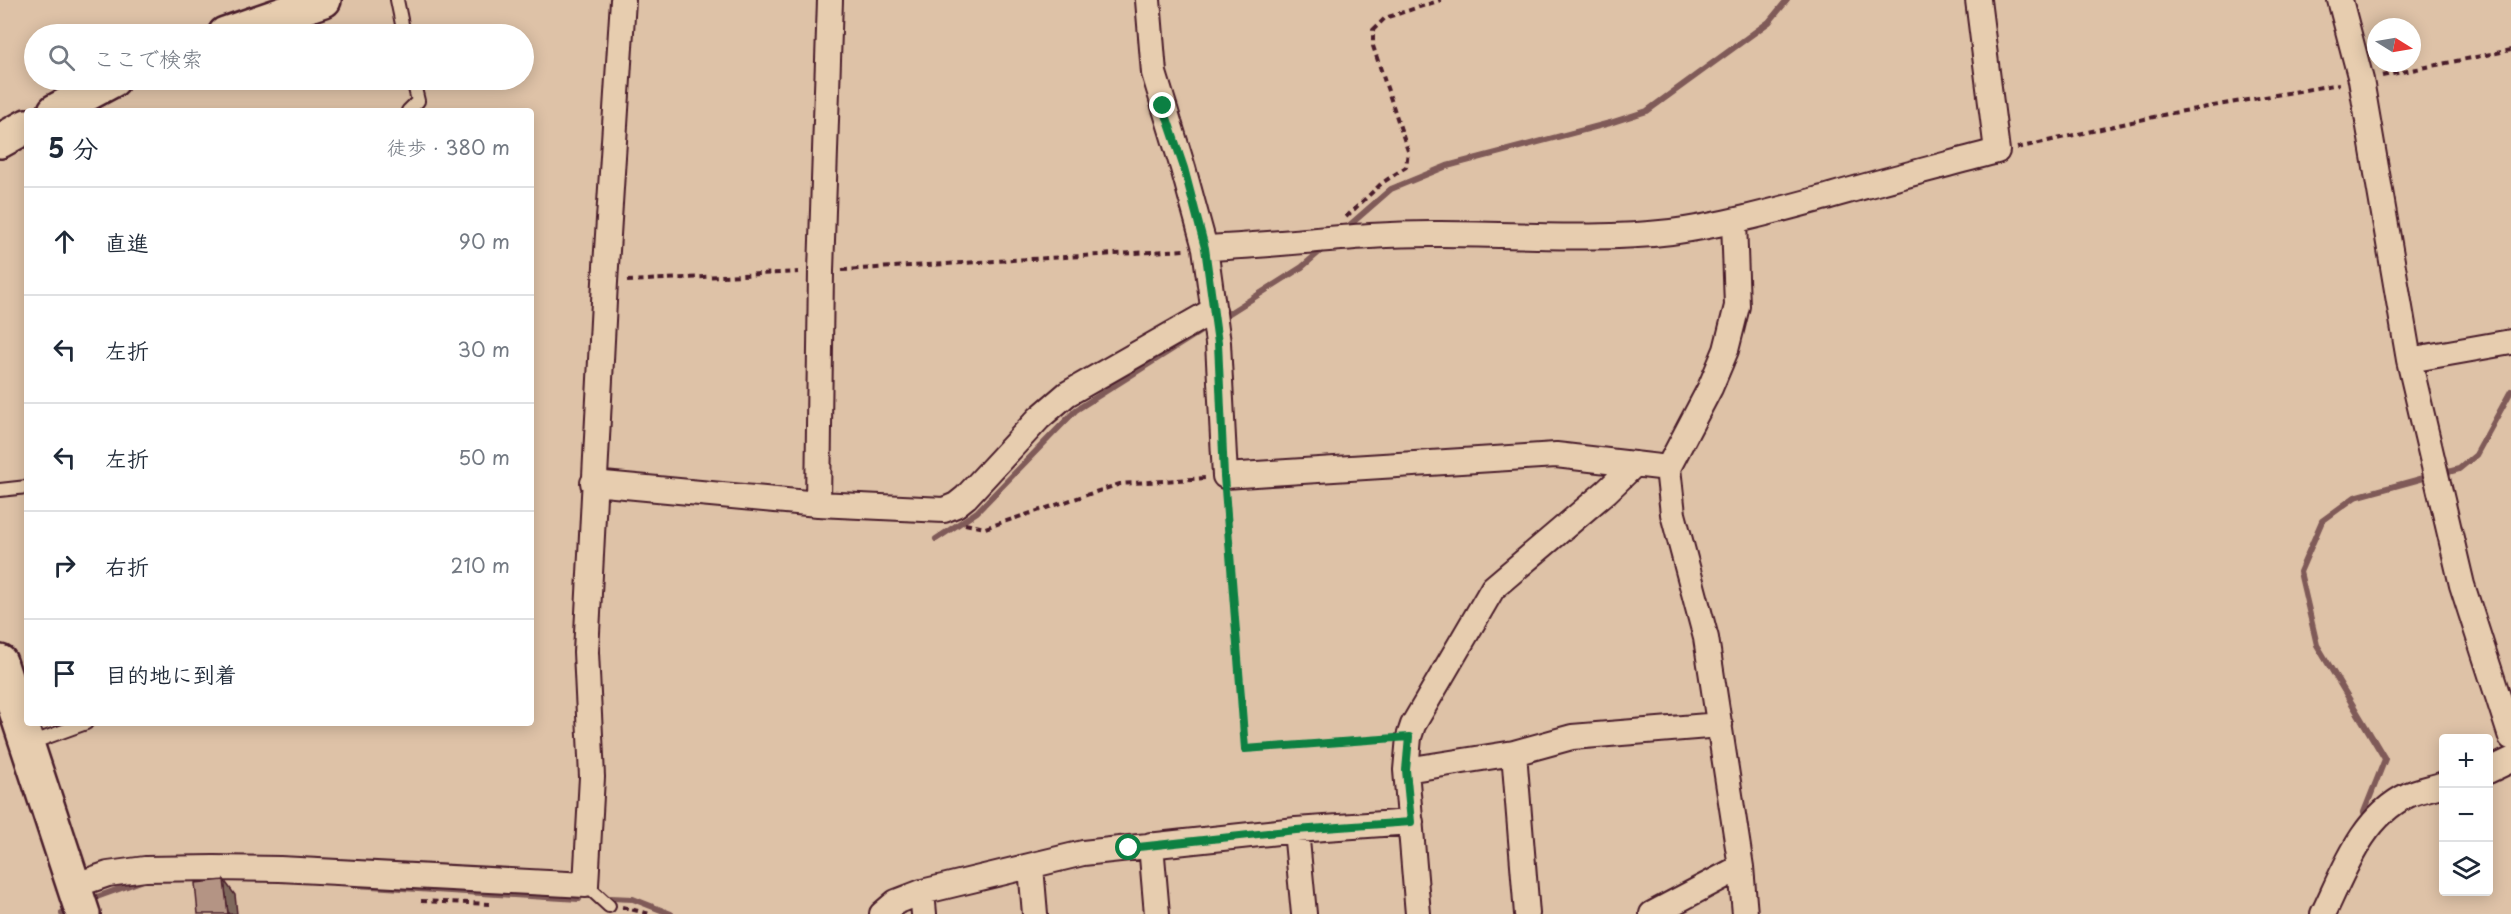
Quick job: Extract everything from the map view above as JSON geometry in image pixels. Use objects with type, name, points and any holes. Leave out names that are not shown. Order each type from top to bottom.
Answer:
[{"type":"street","points":[[254,24],[324,0]]},
{"type":"street","points":[[0,662],[78,900],[108,874],[145,869],[280,869],[586,885],[592,777],[586,652],[593,483],[623,0]]},
{"type":"street","points":[[818,504],[821,272],[830,0]]},
{"type":"street","points":[[1148,0],[1154,73],[1184,168],[1205,248],[1218,343],[1224,476],[1556,455],[1668,468]]},
{"type":"street","points":[[1205,248],[1255,246],[1327,237],[1440,234],[1529,237],[1623,236],[1671,232],[1734,221],[1997,151],[1978,0]]},
{"type":"street","points":[[2340,0],[2361,80],[2409,360],[2462,585],[2511,737]]},
{"type":"street","points":[[61,108],[94,90]]},
{"type":"street","points":[[0,141],[24,128]]},
{"type":"street","points":[[1734,221],[1737,306],[1726,350],[1710,388],[1668,468],[1673,513],[1706,638],[1741,867],[1745,914]]},
{"type":"street","points":[[593,483],[818,504],[944,510],[961,501],[1039,418],[1067,394],[1214,310]]},
{"type":"street","points":[[2409,360],[2511,342]]},
{"type":"street","points":[[1418,914],[1406,770],[1409,737],[1413,725],[1493,588],[1635,464]]},
{"type":"street","points":[[1406,770],[1514,753],[1572,737],[1720,724]]},
{"type":"street","points":[[1514,753],[1527,914]]},
{"type":"street","points":[[2493,769],[2511,760]]},
{"type":"street","points":[[2324,914],[2362,836],[2383,812],[2408,795],[2439,786]]},
{"type":"street","points":[[882,914],[896,902],[923,903],[1031,867],[1083,854],[1296,830],[1411,822]]},
{"type":"street","points":[[1296,830],[1304,914]]},
{"type":"street","points":[[1151,845],[1157,914]]},
{"type":"street","points":[[1031,867],[1035,914]]},
{"type":"street","points":[[1652,914],[1741,867]]},
{"type":"lane","points":[[397,0],[402,24]]},
{"type":"lane","points":[[411,108],[418,100],[416,90]]},
{"type":"lane","points":[[0,490],[24,487]]},
{"type":"lane","points":[[27,744],[78,726]]},
{"type":"lane","points":[[586,885],[609,906]]},
{"type":"path","points":[[1327,237],[1382,183],[1406,167],[1408,151],[1373,46],[1373,30],[1385,18],[1440,0]]},
{"type":"path","points":[[1997,151],[2167,114],[2361,80],[2511,50]]},
{"type":"path","points":[[605,282],[821,272],[1205,248]]},
{"type":"path","points":[[944,510],[967,525],[986,528],[1120,484],[1224,476],[1245,749],[1409,737]]},
{"type":"path","points":[[609,906],[630,908],[650,914]]},
{"type":"building","points":[[224,880],[228,914],[198,914],[195,883]]},
{"type":"waterway","points":[[1344,230],[1391,189],[1447,166],[1647,111],[1769,22],[1787,0]]},
{"type":"waterway","points":[[1220,319],[1302,267],[1325,247]]},
{"type":"waterway","points":[[936,539],[977,512],[1076,410],[1209,326]]},
{"type":"waterway","points":[[2441,474],[2459,469],[2476,455],[2511,391]]},
{"type":"waterway","points":[[2364,812],[2385,759],[2317,645],[2300,572],[2322,521],[2355,497],[2431,476]]},
{"type":"waterway","points":[[94,898],[141,881]]},
{"type":"waterway","points":[[355,885],[579,899]]},
{"type":"waterway","points":[[610,898],[633,899],[671,914]]},
{"type":"route","points":[[1129,848],[1296,830],[1411,822],[1406,770],[1409,737],[1245,749],[1224,476],[1218,343],[1205,248],[1184,168],[1163,106]]}]
